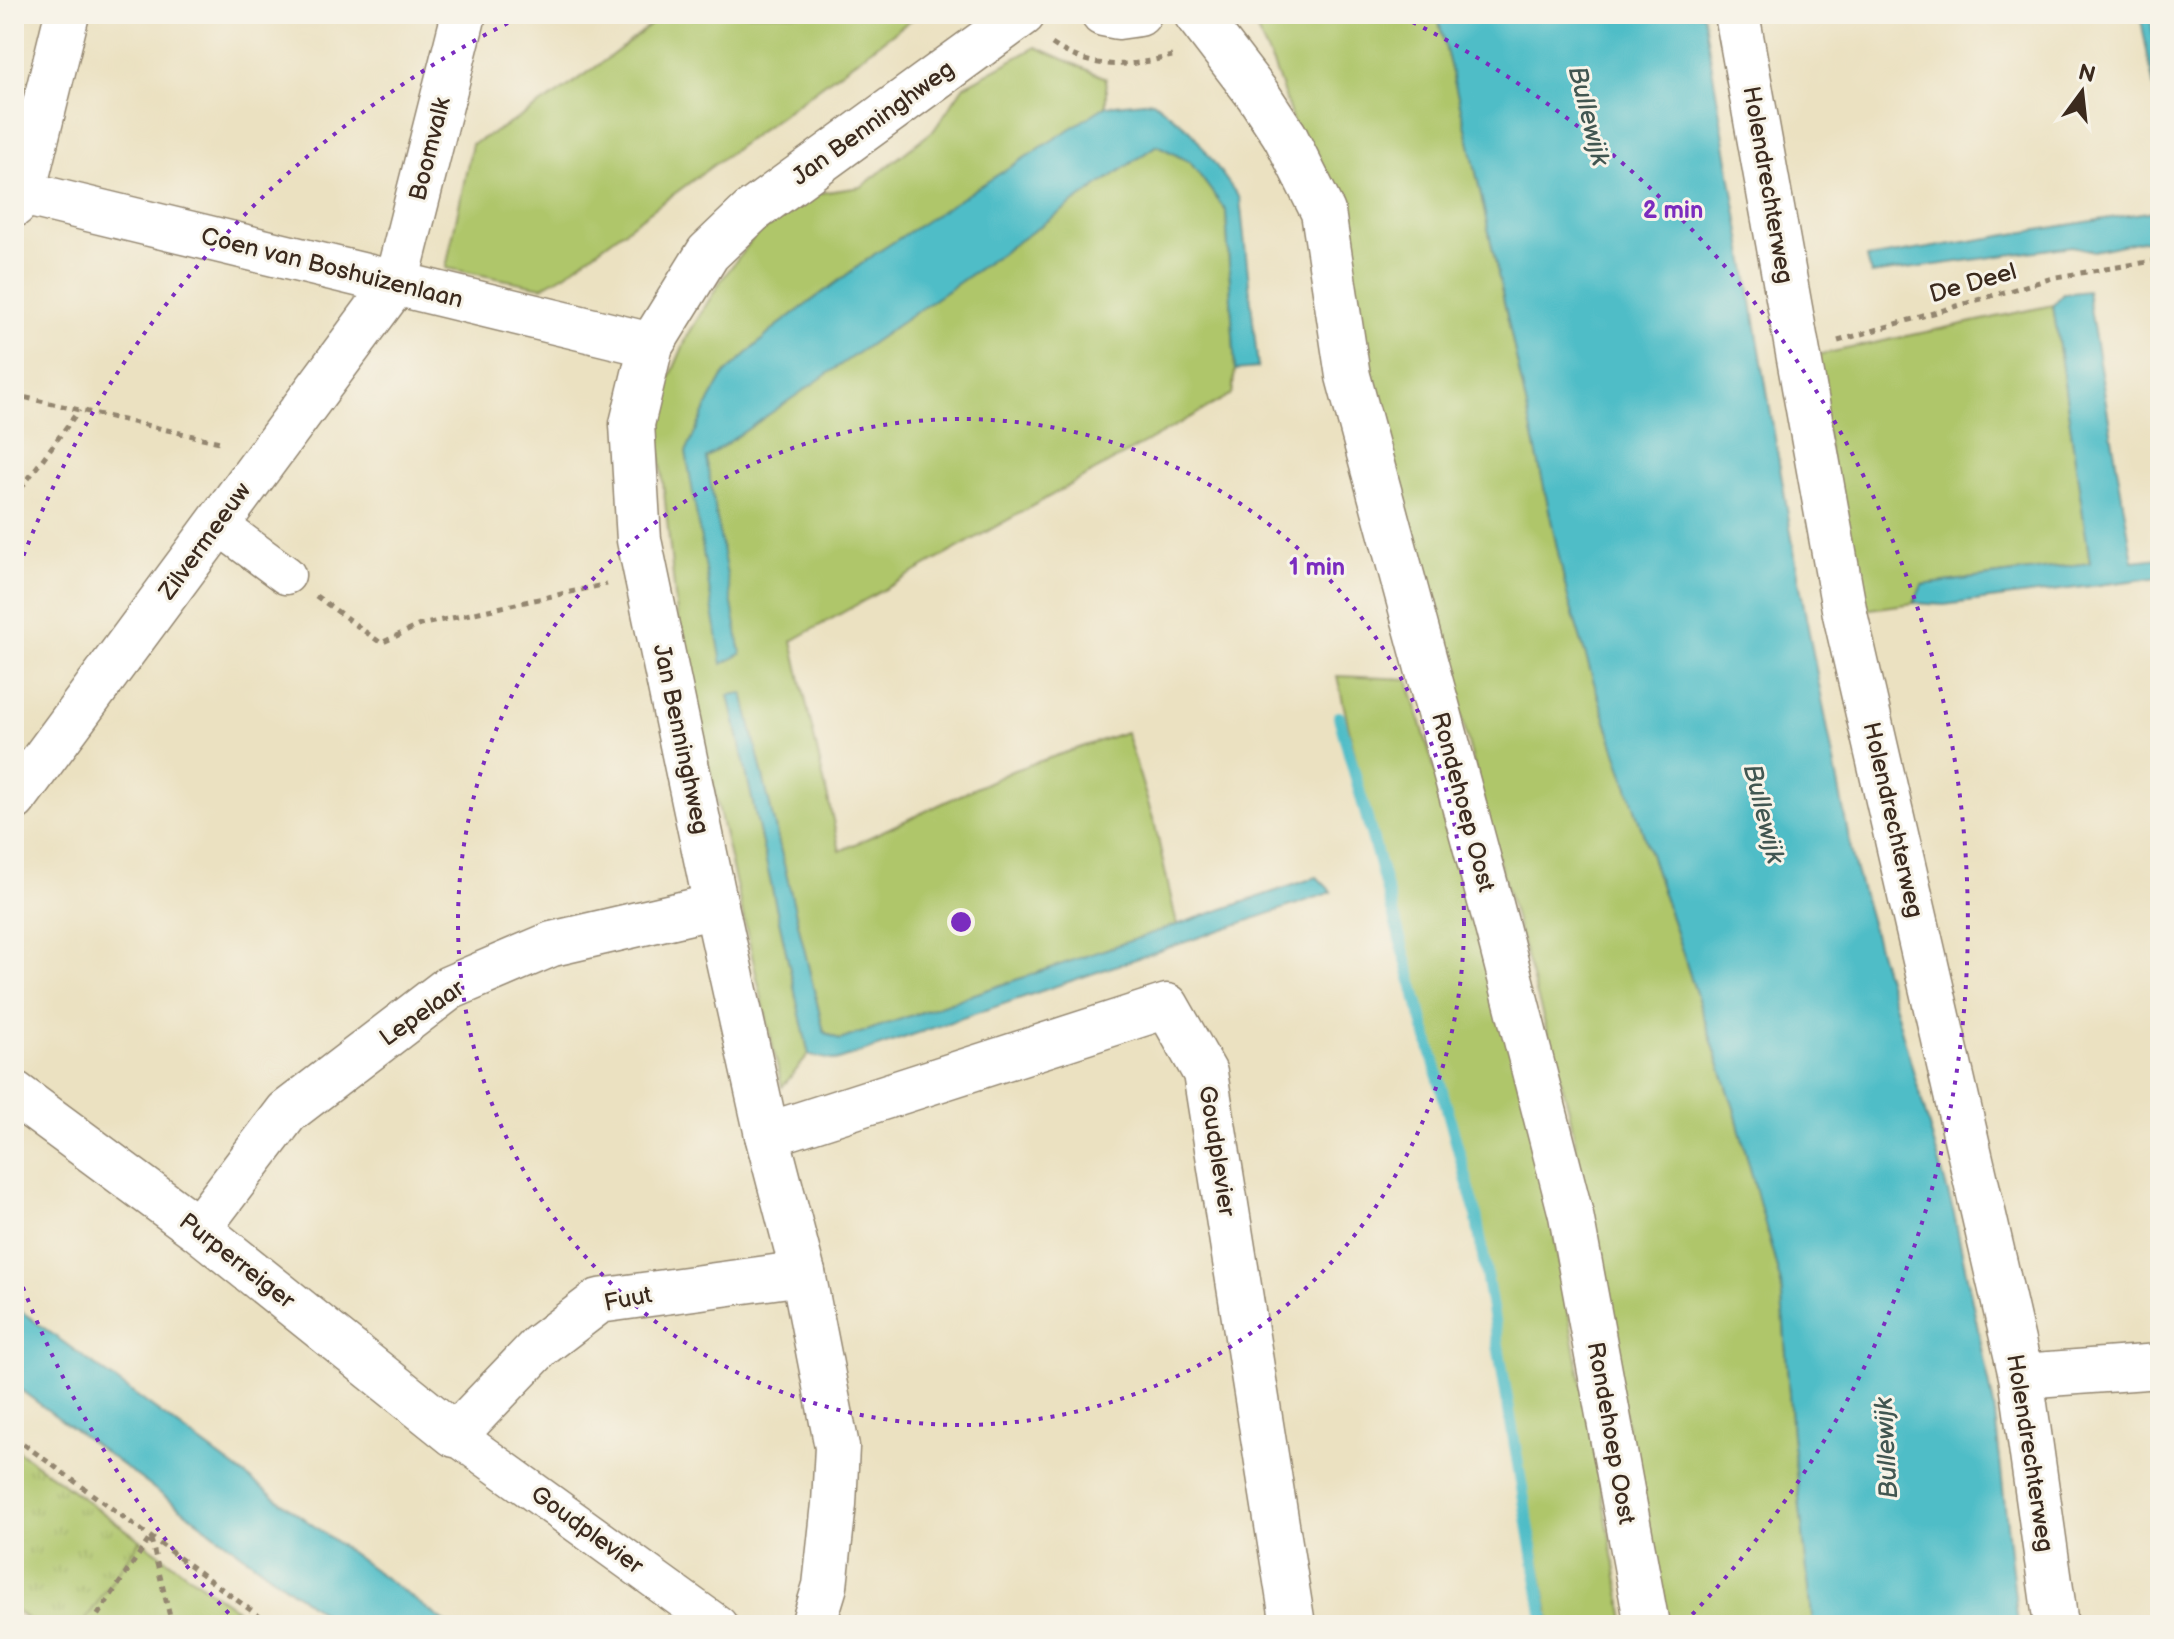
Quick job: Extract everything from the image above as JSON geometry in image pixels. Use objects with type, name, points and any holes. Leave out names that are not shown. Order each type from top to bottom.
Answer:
[{"type":"street","points":[[17,196],[67,14]]},
{"type":"street","name":"Boomvalk","points":[[396,283],[464,14]]},
{"type":"street","name":"Jan Benninghweg","points":[[813,1625],[825,1586],[837,1447],[803,1273],[767,1135],[646,575],[639,540],[632,424],[651,345],[708,253],[751,212],[1023,14]]},
{"type":"street","points":[[1103,14],[1118,17],[1139,14]]},
{"type":"street","name":"Rondehoep Oost","points":[[1196,14],[1285,136],[1323,212],[1348,376],[1497,927],[1571,1215],[1647,1625]]},
{"type":"street","name":"Holendrechterweg","points":[[1737,14],[1845,614],[2021,1376],[2056,1625]]},
{"type":"street","name":"Coen van Boshuizenlaan","points":[[17,196],[651,345]]},
{"type":"street","name":"Zilvermeeuw","points":[[14,799],[396,283]]},
{"type":"street","points":[[217,524],[286,575]]},
{"type":"street","name":"Lepelaar","points":[[198,1229],[287,1112],[449,988],[552,944],[716,906]]},
{"type":"street","name":"Goudplevier","points":[[767,1135],[1167,1006],[1205,1073],[1293,1625]]},
{"type":"street","name":"Purperreiger","points":[[14,1093],[198,1229],[455,1435]]},
{"type":"street","name":"Fuut","points":[[455,1435],[540,1346],[599,1301],[803,1273]]},
{"type":"street","points":[[2021,1376],[2160,1366]]},
{"type":"street","name":"Goudplevier","points":[[455,1435],[718,1625]]},
{"type":"path","name":"De Deel","points":[[1799,352],[2056,277],[2160,260]]},
{"type":"path","points":[[14,395],[231,445],[261,465]]},
{"type":"path","points":[[14,498],[79,410]]},
{"type":"path","points":[[286,575],[381,643],[420,625],[646,575]]},
{"type":"path","points":[[14,1437],[271,1625]]},
{"type":"path","points":[[150,1538],[171,1623],[156,1625]]},
{"type":"path","points":[[91,1625],[150,1538]]},
{"type":"green space","points":[[664,14],[919,14],[565,274],[542,287],[446,268],[472,144],[571,84]]},
{"type":"green space","points":[[1249,14],[1437,14],[1469,140],[1568,598],[1734,1108],[1781,1284],[1792,1435],[1813,1623],[1663,1625],[1569,1109],[1491,833],[1397,474],[1287,103],[1273,64]]},
{"type":"green space","points":[[1036,47],[1106,78],[1106,106],[875,254],[776,327],[724,375],[706,458],[1157,145],[1190,162],[1226,211],[1235,370],[1232,394],[792,641],[840,851],[1014,770],[1126,732],[1155,825],[1177,925],[840,1040],[824,1032],[743,693],[729,695],[809,1055],[782,1087],[679,634],[659,444],[668,382],[688,335],[720,282],[754,237],[813,194],[861,187],[934,130],[964,86]]},
{"type":"green space","points":[[2053,305],[2090,563],[1923,585],[1914,603],[1856,611],[1813,356]]},
{"type":"green space","points":[[1337,676],[1408,679],[1507,1015],[1550,1213],[1626,1625],[1551,1625],[1476,1213],[1381,869]]},
{"type":"green space","points":[[14,1448],[257,1625],[36,1625],[14,1609]]},
{"type":"green space","points":[[14,1448],[140,1540],[82,1625],[36,1625],[14,1609]]},
{"type":"water","name":"Bullewijk","points":[[1437,14],[1703,14],[1800,586],[1853,860],[1954,1214],[1994,1406],[2018,1625],[1813,1625],[1792,1435],[1781,1284],[1734,1108],[1568,598],[1469,140]]},
{"type":"water","points":[[2140,14],[2150,14],[2160,77],[2160,120]]},
{"type":"water","points":[[1153,101],[1191,131],[1240,199],[1258,368],[1235,370],[1226,211],[1190,162],[1157,145],[706,458],[741,654],[722,664],[686,452],[724,375],[776,327],[875,254],[941,211],[1106,106]]},
{"type":"water","points":[[2160,210],[2160,237],[2094,251],[2072,246],[1871,274],[1867,258]]},
{"type":"water","points":[[2087,291],[2133,561],[2160,558],[2160,577],[1944,605],[1914,603],[1922,585],[2090,563],[2053,305],[2063,294]]},
{"type":"water","points":[[743,693],[824,1032],[840,1040],[1317,877],[1332,892],[836,1061],[809,1055],[729,695]]},
{"type":"water","points":[[14,1306],[449,1625],[338,1625],[14,1385]]},
{"type":"waterway","points":[[1339,717],[1476,1214],[1545,1625]]}]
